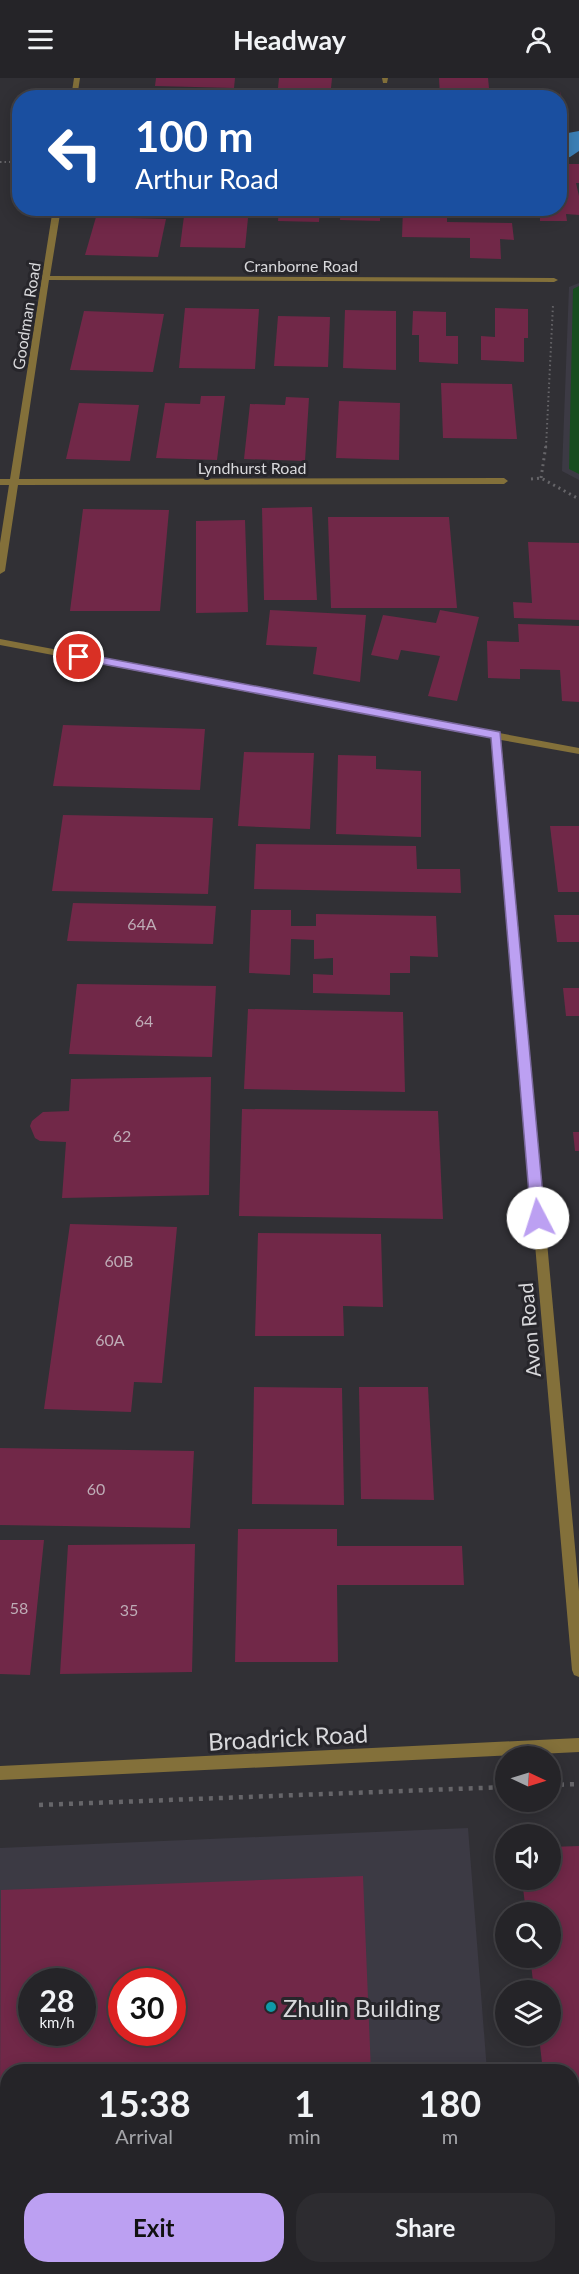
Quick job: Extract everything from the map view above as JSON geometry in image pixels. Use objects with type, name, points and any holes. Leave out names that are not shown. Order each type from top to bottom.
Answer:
[{"type":"street","name":"Goodman Road","points":[[0,571],[56,216]]},
{"type":"street","name":"Cranborne Road","points":[[47,278],[554,280]]},
{"type":"street","name":"Lyndhurst Road","points":[[0,482],[504,482]]},
{"type":"street","points":[[0,642],[579,751]]},
{"type":"street","name":"Avon Road","points":[[496,735],[579,1670]]},
{"type":"street","name":"Broadrick Road","points":[[0,1773],[579,1745]]},
{"type":"path","points":[[554,280],[546,446],[541,478],[579,498]]},
{"type":"path","points":[[561,1785],[579,1784]]},
{"type":"path","points":[[35,1806],[495,1787]]},
{"type":"shaded area","points":[[579,283],[579,480],[562,471],[569,287]]},
{"type":"shaded area","points":[[468,1828],[486,2064],[0,2064],[0,1848]]},
{"type":"green space","points":[[579,286],[579,474],[569,469],[573,289]]},
{"type":"building","points":[[156,78],[235,78],[234,88],[155,86]]},
{"type":"building","points":[[279,78],[332,78],[331,90],[278,90]]},
{"type":"building","points":[[439,78],[488,78],[489,90],[440,90]]},
{"type":"building","points":[[567,164],[579,164],[579,183],[576,183],[579,215],[567,214]]},
{"type":"building","points":[[184,216],[248,218],[245,248],[180,247]]},
{"type":"building","points":[[278,216],[319,216],[319,222],[278,221]]},
{"type":"building","points":[[340,216],[380,216],[380,221],[340,220]]},
{"type":"building","points":[[403,216],[447,216],[447,222],[512,223],[514,240],[500,239],[501,259],[470,258],[470,238],[402,237]]},
{"type":"building","points":[[540,216],[566,216],[567,221],[540,221]]},
{"type":"building","points":[[96,217],[166,219],[158,257],[85,255]]},
{"type":"building","points":[[185,308],[259,309],[255,369],[179,368]]},
{"type":"building","points":[[495,308],[528,309],[528,338],[524,338],[524,362],[481,360],[481,336],[495,337]]},
{"type":"building","points":[[345,310],[396,311],[396,370],[343,368]]},
{"type":"building","points":[[84,311],[164,314],[153,372],[70,370]]},
{"type":"building","points":[[413,311],[446,312],[446,336],[458,336],[458,364],[419,362],[419,335],[412,335]]},
{"type":"building","points":[[278,316],[330,317],[328,367],[274,366]]},
{"type":"building","points":[[441,383],[512,384],[517,439],[443,438]]},
{"type":"building","points":[[201,396],[225,396],[217,460],[156,458],[165,403],[200,404]]},
{"type":"building","points":[[286,397],[309,398],[305,461],[244,459],[250,404],[285,405]]},
{"type":"building","points":[[339,401],[400,403],[399,460],[336,458]]},
{"type":"building","points":[[79,403],[139,405],[130,461],[66,459]]},
{"type":"building","points":[[312,507],[317,600],[264,600],[262,508]]},
{"type":"building","points":[[83,509],[169,510],[160,611],[70,611]]},
{"type":"building","points":[[328,517],[449,517],[457,608],[331,608]]},
{"type":"building","points":[[245,520],[248,612],[196,613],[196,521]]},
{"type":"building","points":[[528,542],[579,543],[579,620],[514,618],[513,602],[532,603]]},
{"type":"building","points":[[270,610],[366,615],[360,682],[313,674],[317,647],[266,645]]},
{"type":"building","points":[[440,610],[479,617],[457,701],[428,696],[440,656],[401,650],[398,660],[371,655],[383,615],[436,623]]},
{"type":"building","points":[[518,624],[579,626],[579,702],[562,701],[560,670],[520,669],[520,679],[488,678],[487,641],[519,642]]},
{"type":"building","points":[[63,725],[205,729],[200,790],[53,786]]},
{"type":"building","points":[[244,752],[314,753],[310,829],[238,826]]},
{"type":"building","points":[[338,755],[376,756],[376,769],[421,771],[421,837],[336,834]]},
{"type":"building","points":[[63,815],[213,818],[208,894],[52,891]]},
{"type":"building","points":[[550,826],[579,826],[579,892],[558,892]]},
{"type":"building","points":[[256,844],[416,846],[417,869],[460,869],[461,893],[254,889]]},
{"type":"building","points":[[73,903],[216,906],[213,944],[67,941]]},
{"type":"building","points":[[251,910],[291,910],[291,926],[316,926],[316,914],[436,916],[438,957],[410,956],[410,973],[390,973],[390,995],[313,993],[313,974],[333,975],[333,958],[314,959],[314,940],[291,939],[290,975],[249,973]]},
{"type":"building","points":[[554,915],[579,915],[579,942],[557,942]]},
{"type":"building","points":[[77,984],[216,986],[212,1057],[69,1054]]},
{"type":"building","points":[[563,988],[579,988],[579,1016],[566,1016]]},
{"type":"building","points":[[248,1009],[403,1012],[405,1092],[244,1089]]},
{"type":"building","points":[[211,1077],[209,1195],[62,1198],[66,1142],[40,1141],[35,1138],[30,1126],[32,1121],[43,1112],[69,1111],[71,1079]]},
{"type":"building","points":[[242,1109],[438,1111],[443,1219],[239,1216]]},
{"type":"building","points":[[573,1132],[579,1132],[579,1151],[575,1151]]},
{"type":"building","points":[[70,1224],[177,1227],[162,1383],[134,1382],[131,1412],[44,1409]]},
{"type":"building","points":[[258,1233],[381,1234],[383,1307],[343,1306],[344,1336],[255,1336]]},
{"type":"building","points":[[254,1387],[342,1388],[344,1505],[252,1504]]},
{"type":"building","points":[[359,1387],[428,1387],[434,1500],[361,1499]]},
{"type":"building","points":[[0,1448],[194,1451],[190,1528],[0,1525]]},
{"type":"building","points":[[238,1529],[337,1529],[337,1546],[462,1546],[464,1585],[337,1585],[338,1662],[235,1662]]},
{"type":"building","points":[[0,1540],[44,1540],[30,1675],[0,1674]]},
{"type":"building","points":[[195,1544],[192,1672],[60,1674],[68,1545]]},
{"type":"building","points":[[579,1846],[579,2064],[542,2064],[540,2046],[561,2046],[561,1980],[533,1980],[531,1968],[561,1968],[561,1902],[525,1902],[523,1890],[561,1890],[561,1847]]},
{"type":"building","name":"Zhulin Building","points":[[363,1876],[371,2064],[0,2064],[1,1890]]},
{"type":"waterway","points":[[567,146],[578,139]]},
{"type":"place","name":"Zhulin Building","points":[[271,2007]]},
{"type":"route","points":[[79,657],[496,735],[538,1218]]}]
